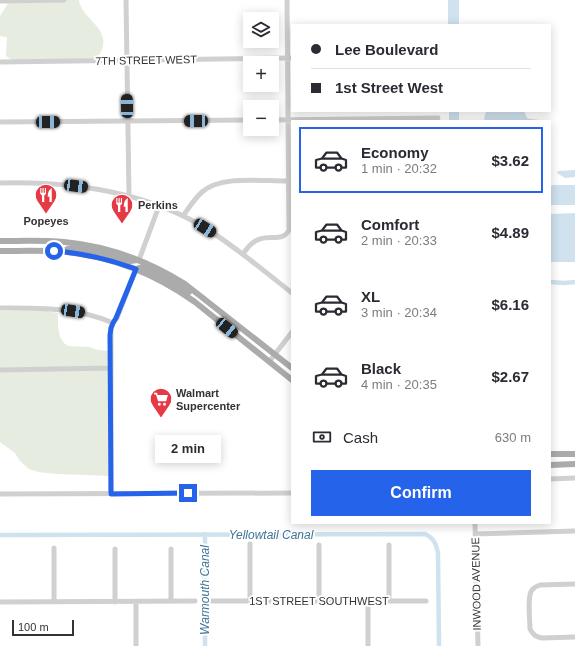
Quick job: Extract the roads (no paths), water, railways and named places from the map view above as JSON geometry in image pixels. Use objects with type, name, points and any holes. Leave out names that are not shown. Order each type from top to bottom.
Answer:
[{"type":"main road","points":[[0,241],[48,241],[83,244],[139,260],[185,284],[291,367]]},
{"type":"main road","points":[[62,252],[72,247],[98,252],[130,261],[139,260]]},
{"type":"main road","points":[[0,251],[62,252],[81,254],[136,269],[159,279],[184,294],[291,379]]},
{"type":"main road","points":[[136,269],[144,267],[172,281],[201,300],[206,300]]},
{"type":"main road","points":[[551,454],[575,454]]},
{"type":"main road","points":[[551,465],[575,464]]},
{"type":"street","points":[[0,1],[64,0]]},
{"type":"street","points":[[126,0],[129,196]]},
{"type":"street","points":[[243,254],[255,241],[260,239],[282,237],[287,235],[289,230],[291,181],[288,119],[290,58],[287,0]]},
{"type":"street","name":"7TH STREET WEST","points":[[0,62],[290,58]]},
{"type":"street","points":[[279,120],[438,118]]},
{"type":"street","points":[[0,122],[243,120]]},
{"type":"street","points":[[184,216],[198,196],[206,188],[215,184],[233,181],[291,181]]},
{"type":"street","points":[[0,183],[65,184],[105,190],[159,206],[184,216],[215,234],[291,292]]},
{"type":"street","points":[[139,260],[159,206]]},
{"type":"street","points":[[111,494],[110,335],[111,328],[136,269]]},
{"type":"street","points":[[0,308],[64,309],[82,312],[113,323]]},
{"type":"street","points":[[269,362],[291,333]]},
{"type":"street","points":[[0,370],[111,368]]},
{"type":"street","points":[[551,479],[575,478]]},
{"type":"street","points":[[0,494],[291,493]]},
{"type":"street","name":"INWOOD AVENUE","points":[[475,524],[478,646]]},
{"type":"street","points":[[475,534],[575,531]]},
{"type":"street","points":[[250,544],[250,601]]},
{"type":"street","points":[[319,545],[319,601]]},
{"type":"street","points":[[389,545],[389,601]]},
{"type":"street","points":[[54,548],[54,602]]},
{"type":"street","points":[[115,549],[115,602]]},
{"type":"street","points":[[171,549],[171,601]]},
{"type":"street","points":[[575,584],[540,585],[535,586],[532,589],[530,599],[530,629],[536,637],[575,637]]},
{"type":"street","name":"1ST STREET SOUTHWEST","points":[[212,601],[426,601]]},
{"type":"street","points":[[368,601],[368,646]]},
{"type":"street","points":[[0,602],[195,602]]},
{"type":"street","points":[[136,602],[136,646]]},
{"type":"water","points":[[448,0],[459,0],[459,24],[448,24]]},
{"type":"water","points":[[449,112],[459,112],[459,120],[449,120]]},
{"type":"water","points":[[486,112],[524,112],[527,118],[538,120],[484,120]]},
{"type":"water","points":[[575,170],[575,177],[565,178],[557,173],[558,171]]},
{"type":"water","points":[[575,185],[575,205],[551,205],[551,186]]},
{"type":"water","points":[[575,213],[575,262],[551,262],[551,214]]},
{"type":"waterway","points":[[551,282],[575,282]]},
{"type":"waterway","name":"Warmouth Canal","points":[[205,534],[205,646]]},
{"type":"waterway","name":"Yellowtail Canal","points":[[0,535],[425,534],[431,537],[438,553],[439,646]]},
{"type":"place","name":"Popeyes","points":[[46,214]]},
{"type":"place","name":"Perkins","points":[[122,224]]},
{"type":"place","name":"Walmart Supercenter","points":[[161,418]]}]
